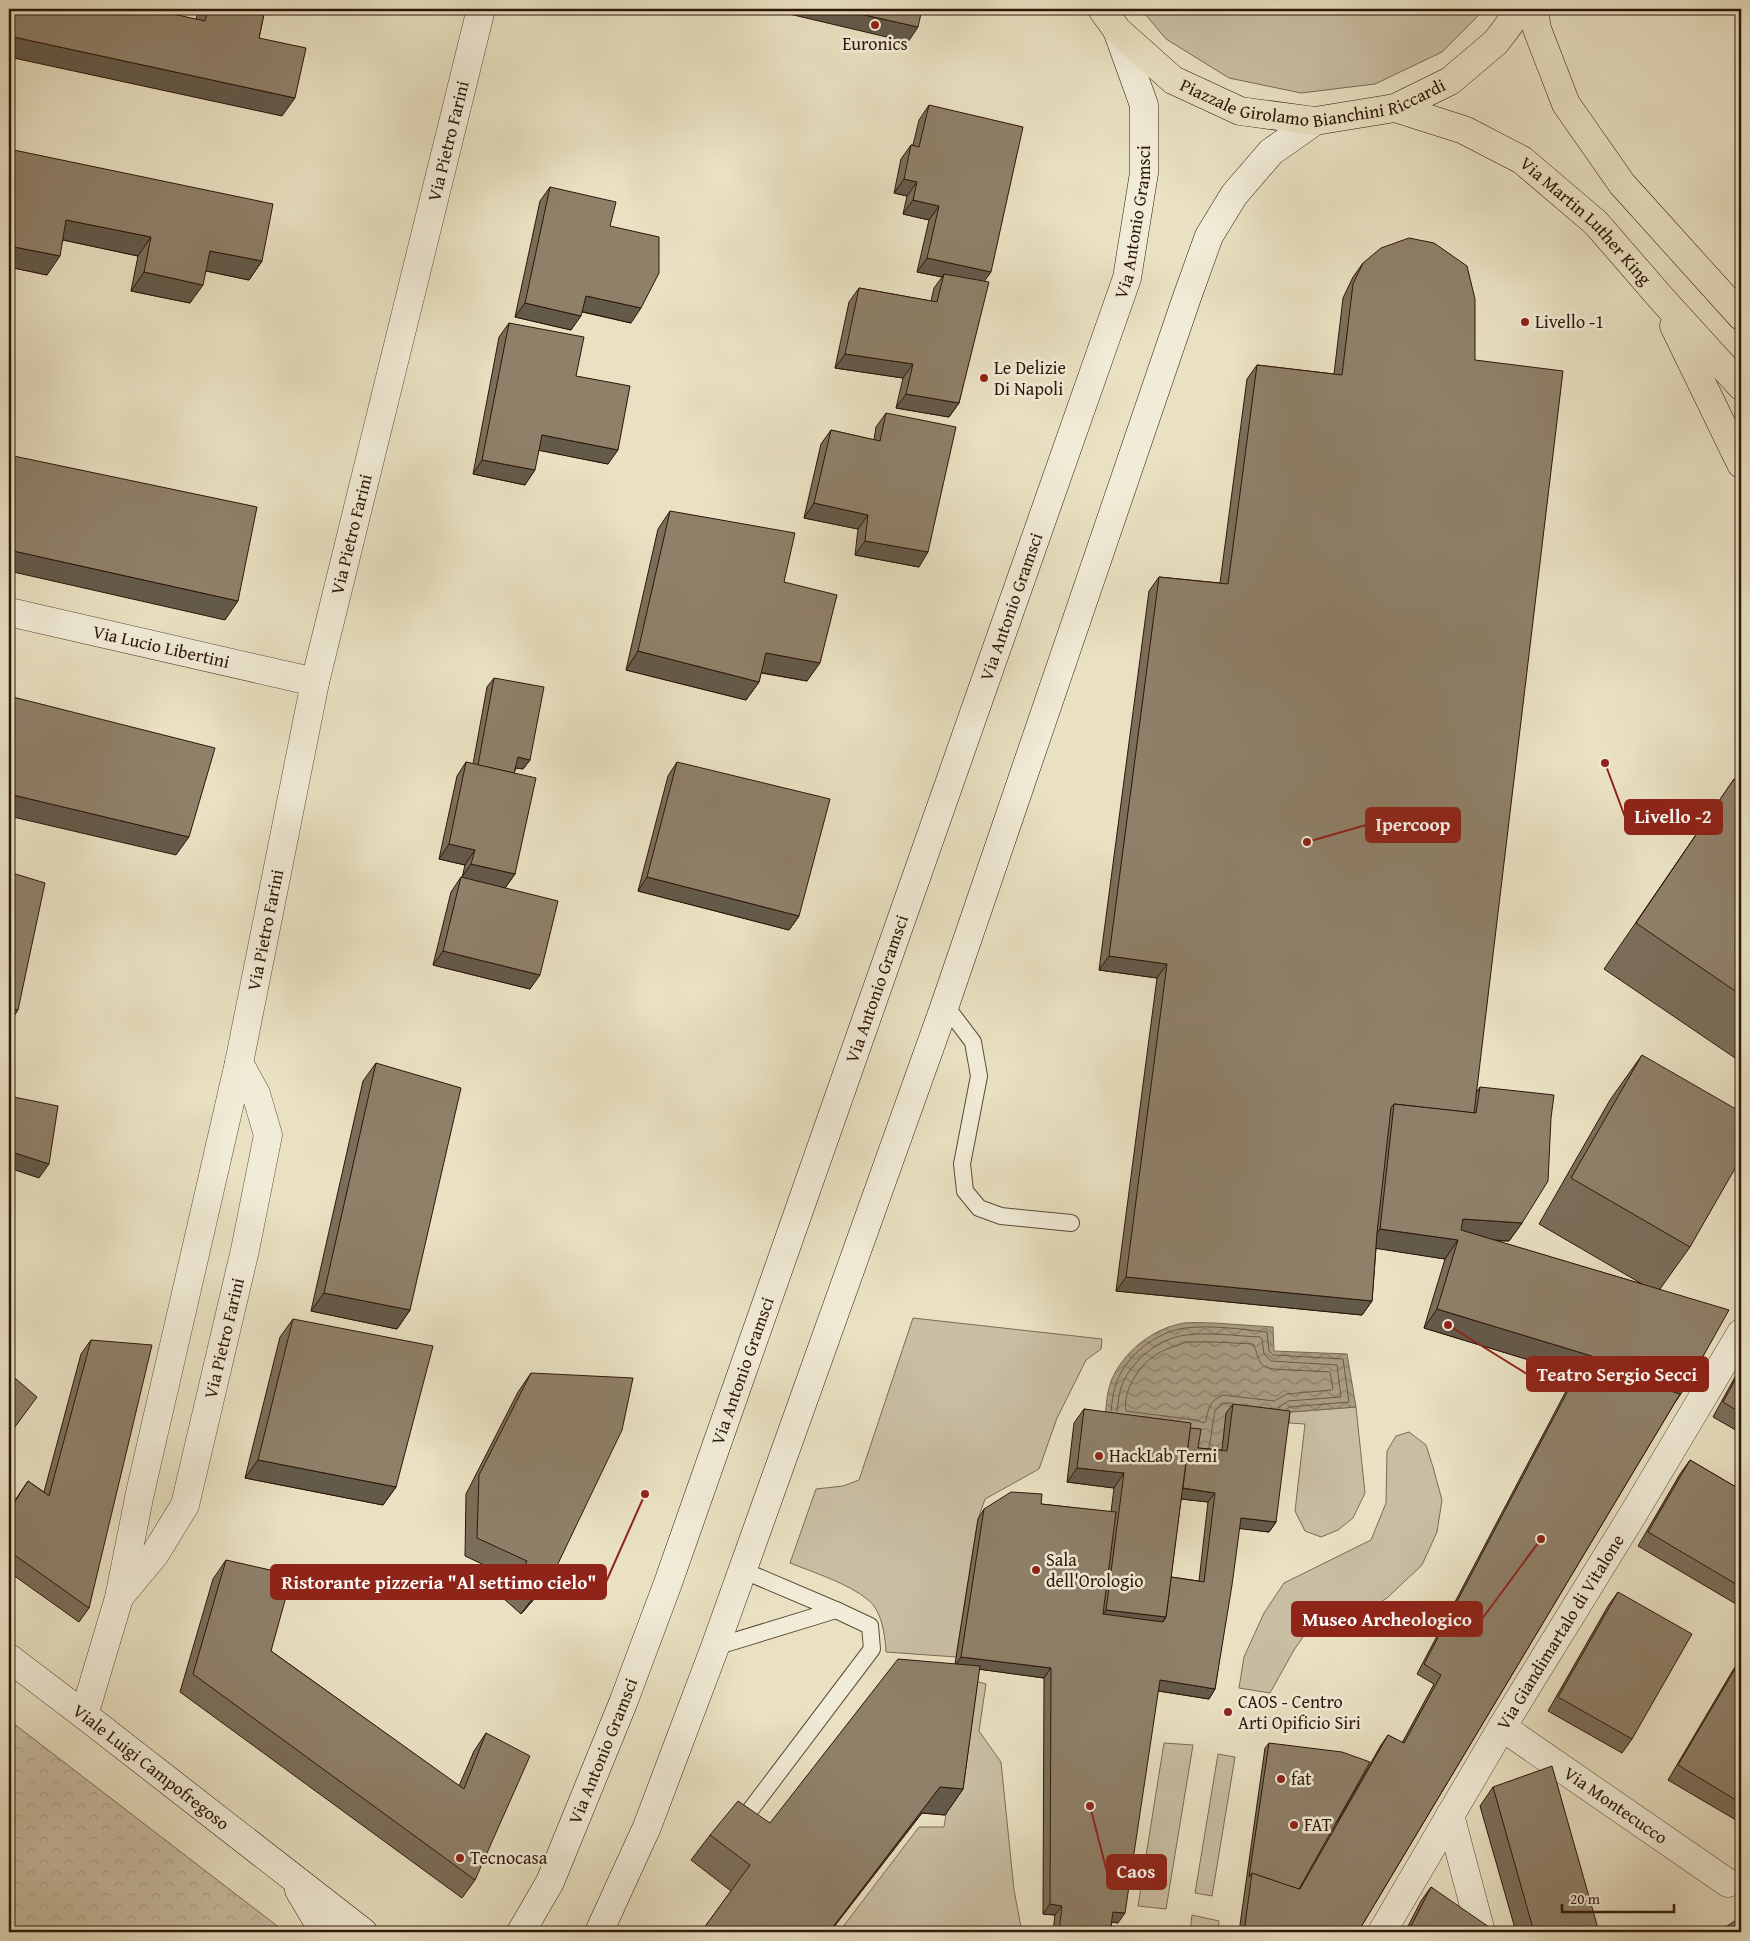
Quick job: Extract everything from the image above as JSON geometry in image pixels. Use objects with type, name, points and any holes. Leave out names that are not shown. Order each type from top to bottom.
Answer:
[{"type":"main road","name":"Piazzale Girolamo Bianchini Riccardi","points":[[1110,19],[1173,80],[1240,111],[1314,121],[1395,108],[1450,81],[1496,42],[1521,9]]},
{"type":"main road","points":[[1534,9],[1537,29],[1566,104],[1622,184],[1741,316]]},
{"type":"main road","name":"Via Martin Luther King","points":[[1395,108],[1464,130],[1522,160],[1596,223],[1741,386]]},
{"type":"main road","points":[[1661,298],[1741,464]]},
{"type":"street","name":"Via Pietro Farini","points":[[84,1715],[118,1598],[140,1493],[239,1063],[315,682],[481,9]]},
{"type":"street","name":"Via Antonio Gramsci","points":[[522,1932],[550,1882],[623,1702],[668,1583],[1127,278],[1144,173],[1144,104],[1110,19]]},
{"type":"street","points":[[599,1932],[647,1827],[715,1647],[945,1005],[1209,236],[1234,194],[1271,152],[1314,121]]},
{"type":"street","name":"Via Lucio Libertini","points":[[9,612],[315,682]]},
{"type":"street","name":"Via Pietro Farini","points":[[118,1598],[155,1554],[184,1505],[245,1250],[268,1135],[256,1094],[239,1063]]},
{"type":"street","name":"Via Giandimartalo di Vitalone","points":[[1382,1932],[1502,1728],[1636,1511],[1741,1333]]},
{"type":"street","name":"Viale Luigi Campofregoso","points":[[9,1658],[363,1932]]},
{"type":"street","name":"Via Montecucco","points":[[1502,1728],[1728,1883]]},
{"type":"street","points":[[1450,1815],[1481,1932]]},
{"type":"street","name":"Viale Luigi Campofregoso","points":[[292,1878],[324,1932]]},
{"type":"lane","points":[[945,1005],[973,1042],[979,1076],[962,1164],[965,1191],[979,1208],[1001,1216],[1071,1223]]},
{"type":"lane","points":[[742,1570],[870,1626],[872,1649],[745,1818]]},
{"type":"lane","points":[[715,1647],[836,1610]]},
{"type":"green space","points":[[1141,9],[1485,9],[1442,52],[1375,84],[1301,93],[1229,78],[1166,39]]},
{"type":"green space","points":[[913,1318],[1102,1339],[1101,1349],[1086,1360],[1057,1418],[1039,1469],[985,1499],[978,1519],[956,1657],[886,1652],[884,1631],[879,1616],[867,1599],[841,1583],[790,1563],[816,1489],[843,1486],[859,1480]]},
{"type":"green space","points":[[1356,1407],[1365,1493],[1353,1518],[1338,1530],[1321,1537],[1305,1531],[1295,1511],[1305,1424],[1289,1423],[1290,1412]]},
{"type":"green space","points":[[1409,1432],[1426,1445],[1442,1500],[1437,1532],[1422,1565],[1387,1598],[1344,1625],[1326,1604],[1294,1650],[1270,1693],[1239,1688],[1244,1657],[1264,1613],[1284,1583],[1371,1540],[1386,1503],[1387,1451],[1396,1436]]},
{"type":"green space","points":[[968,1679],[986,1684],[979,1731],[1001,1762],[1014,1890],[1022,1932],[839,1932],[919,1827],[944,1827]]},
{"type":"green space","points":[[9,1720],[285,1932],[9,1932]]},
{"type":"green space","points":[[1164,1743],[1193,1745],[1166,1909],[1138,1906]]},
{"type":"green space","points":[[1218,1754],[1235,1757],[1212,1896],[1195,1893]]},
{"type":"green space","points":[[1192,1915],[1219,1921],[1218,1932],[1190,1932]]},
{"type":"water","points":[[1184,1323],[1273,1327],[1274,1351],[1347,1354],[1356,1407],[1290,1412],[1283,1421],[1220,1461],[1104,1427],[1109,1386],[1116,1370],[1131,1351],[1150,1336],[1172,1326]]},
{"type":"building","points":[[9,9],[150,9],[205,21],[208,9],[265,9],[259,38],[306,48],[295,98],[9,36]]},
{"type":"building","points":[[838,9],[922,9],[918,27]]},
{"type":"building","points":[[929,105],[1023,127],[991,272],[927,258],[939,206],[913,200],[917,182],[904,179],[911,145],[919,147]]},
{"type":"building","points":[[9,149],[273,204],[262,261],[210,251],[203,285],[144,272],[151,237],[66,220],[60,256],[9,246]]},
{"type":"building","points":[[550,187],[616,202],[610,226],[659,237],[659,273],[641,308],[586,296],[581,316],[525,303]]},
{"type":"building","points":[[1409,238],[1434,243],[1467,266],[1475,299],[1475,360],[1563,371],[1474,1113],[1394,1104],[1391,1108],[1377,1233],[1372,1301],[1126,1277],[1167,964],[1109,956],[1159,577],[1228,584],[1257,365],[1342,375],[1353,284],[1363,263],[1381,248]]},
{"type":"building","points":[[944,274],[989,282],[959,403],[906,394],[913,364],[845,354],[859,288],[937,302]]},
{"type":"building","points":[[509,323],[584,337],[576,376],[630,386],[618,450],[542,435],[535,470],[482,460]]},
{"type":"building","points":[[886,413],[956,427],[928,552],[865,541],[868,515],[814,503],[831,430],[880,441]]},
{"type":"building","points":[[9,455],[257,507],[238,601],[9,550]]},
{"type":"building","points":[[670,511],[795,533],[784,582],[837,595],[820,663],[766,653],[759,682],[638,651]]},
{"type":"building","points":[[494,678],[544,687],[530,760],[518,757],[514,773],[478,765]]},
{"type":"building","points":[[9,696],[215,748],[189,837],[9,794]]},
{"type":"building","points":[[466,762],[536,778],[515,874],[471,864],[475,850],[449,844]]},
{"type":"building","points":[[677,762],[830,799],[799,916],[647,877]]},
{"type":"building","points":[[1734,779],[1741,783],[1741,995],[1636,923]]},
{"type":"building","points":[[9,872],[45,883],[18,1010],[9,1008]]},
{"type":"building","points":[[461,877],[558,901],[540,975],[443,951]]},
{"type":"building","points":[[1642,1055],[1741,1112],[1741,1158],[1690,1247],[1571,1178]]},
{"type":"building","points":[[376,1063],[461,1088],[410,1310],[324,1293]]},
{"type":"building","points":[[1480,1087],[1554,1095],[1548,1181],[1522,1223],[1463,1219],[1461,1230],[1729,1310],[1687,1385],[1437,1309],[1458,1240],[1380,1229],[1394,1104],[1476,1113]]},
{"type":"building","points":[[9,1096],[58,1106],[49,1164],[9,1151]]},
{"type":"building","points":[[293,1319],[433,1346],[396,1487],[258,1460]]},
{"type":"building","points":[[91,1340],[152,1345],[89,1608],[9,1551],[9,1511],[28,1481],[49,1496]]},
{"type":"building","points":[[1582,1364],[1680,1394],[1358,1932],[1244,1932],[1252,1873],[1300,1889],[1388,1735],[1404,1743],[1441,1675],[1424,1664]]},
{"type":"building","points":[[1741,1369],[1741,1413],[1723,1402]]},
{"type":"building","points":[[9,1373],[37,1397],[9,1435]]},
{"type":"building","points":[[531,1373],[633,1378],[622,1430],[554,1572],[534,1596],[517,1581],[527,1561],[477,1538],[479,1475]]},
{"type":"building","points":[[1233,1404],[1290,1411],[1276,1522],[1241,1518],[1215,1689],[1160,1680],[1125,1913],[1113,1912],[1110,1932],[1059,1932],[1062,1906],[1050,1904],[1051,1668],[961,1657],[984,1509],[1011,1492],[1042,1494],[1041,1504],[1116,1512],[1103,1614],[1163,1622],[1166,1617],[1171,1577],[1204,1582],[1215,1493],[1183,1488],[1190,1428],[1201,1429],[1198,1448],[1227,1451]]},
{"type":"building","points":[[1084,1409],[1191,1423],[1166,1617],[1106,1610],[1124,1473],[1077,1468]]},
{"type":"building","points":[[1690,1460],[1741,1490],[1741,1587],[1648,1532]]},
{"type":"building","points":[[226,1560],[292,1575],[271,1651],[464,1789],[486,1733],[530,1756],[475,1880],[193,1674]]},
{"type":"building","points":[[1618,1592],[1692,1634],[1632,1739],[1558,1697]]},
{"type":"building","points":[[898,1659],[980,1666],[963,1789],[940,1787],[829,1932],[701,1932],[750,1865],[710,1835],[738,1801],[770,1823]]},
{"type":"building","points":[[1741,1659],[1741,1803],[1678,1765]]},
{"type":"building","name":"FAT","points":[[1269,1743],[1342,1752],[1370,1762],[1299,1889],[1252,1873],[1249,1877]]},
{"type":"building","points":[[1552,1766],[1599,1932],[1534,1932],[1493,1787]]},
{"type":"building","points":[[1431,1887],[1489,1927],[1487,1932],[1408,1932]]},
{"type":"building","points":[[1741,1917],[1741,1932],[1731,1932],[1727,1926]]},
{"type":"place","name":"Euronics","points":[[875,25]]},
{"type":"place","name":"Livello -1","points":[[1525,322]]},
{"type":"place","name":"Le Delizie Di Napoli","points":[[984,378]]},
{"type":"place","name":"Livello -2","points":[[1605,763]]},
{"type":"place","name":"Ipercoop","points":[[1307,842]]},
{"type":"place","name":"Teatro Sergio Secci","points":[[1448,1325]]},
{"type":"place","name":"HackLab Terni","points":[[1099,1456]]},
{"type":"place","name":"Ristorante pizzeria \"Al settimo cielo\"","points":[[645,1494]]},
{"type":"place","name":"Museo Archeologico","points":[[1541,1539]]},
{"type":"place","name":"Sala dell'Orologio","points":[[1036,1570]]},
{"type":"place","name":"CAOS - Centro Arti Opificio Siri","points":[[1228,1712]]},
{"type":"place","name":"fat","points":[[1281,1779]]},
{"type":"place","name":"Caos","points":[[1090,1806]]},
{"type":"place","name":"FAT","points":[[1294,1825]]},
{"type":"place","name":"Tecnocasa","points":[[460,1858]]}]
